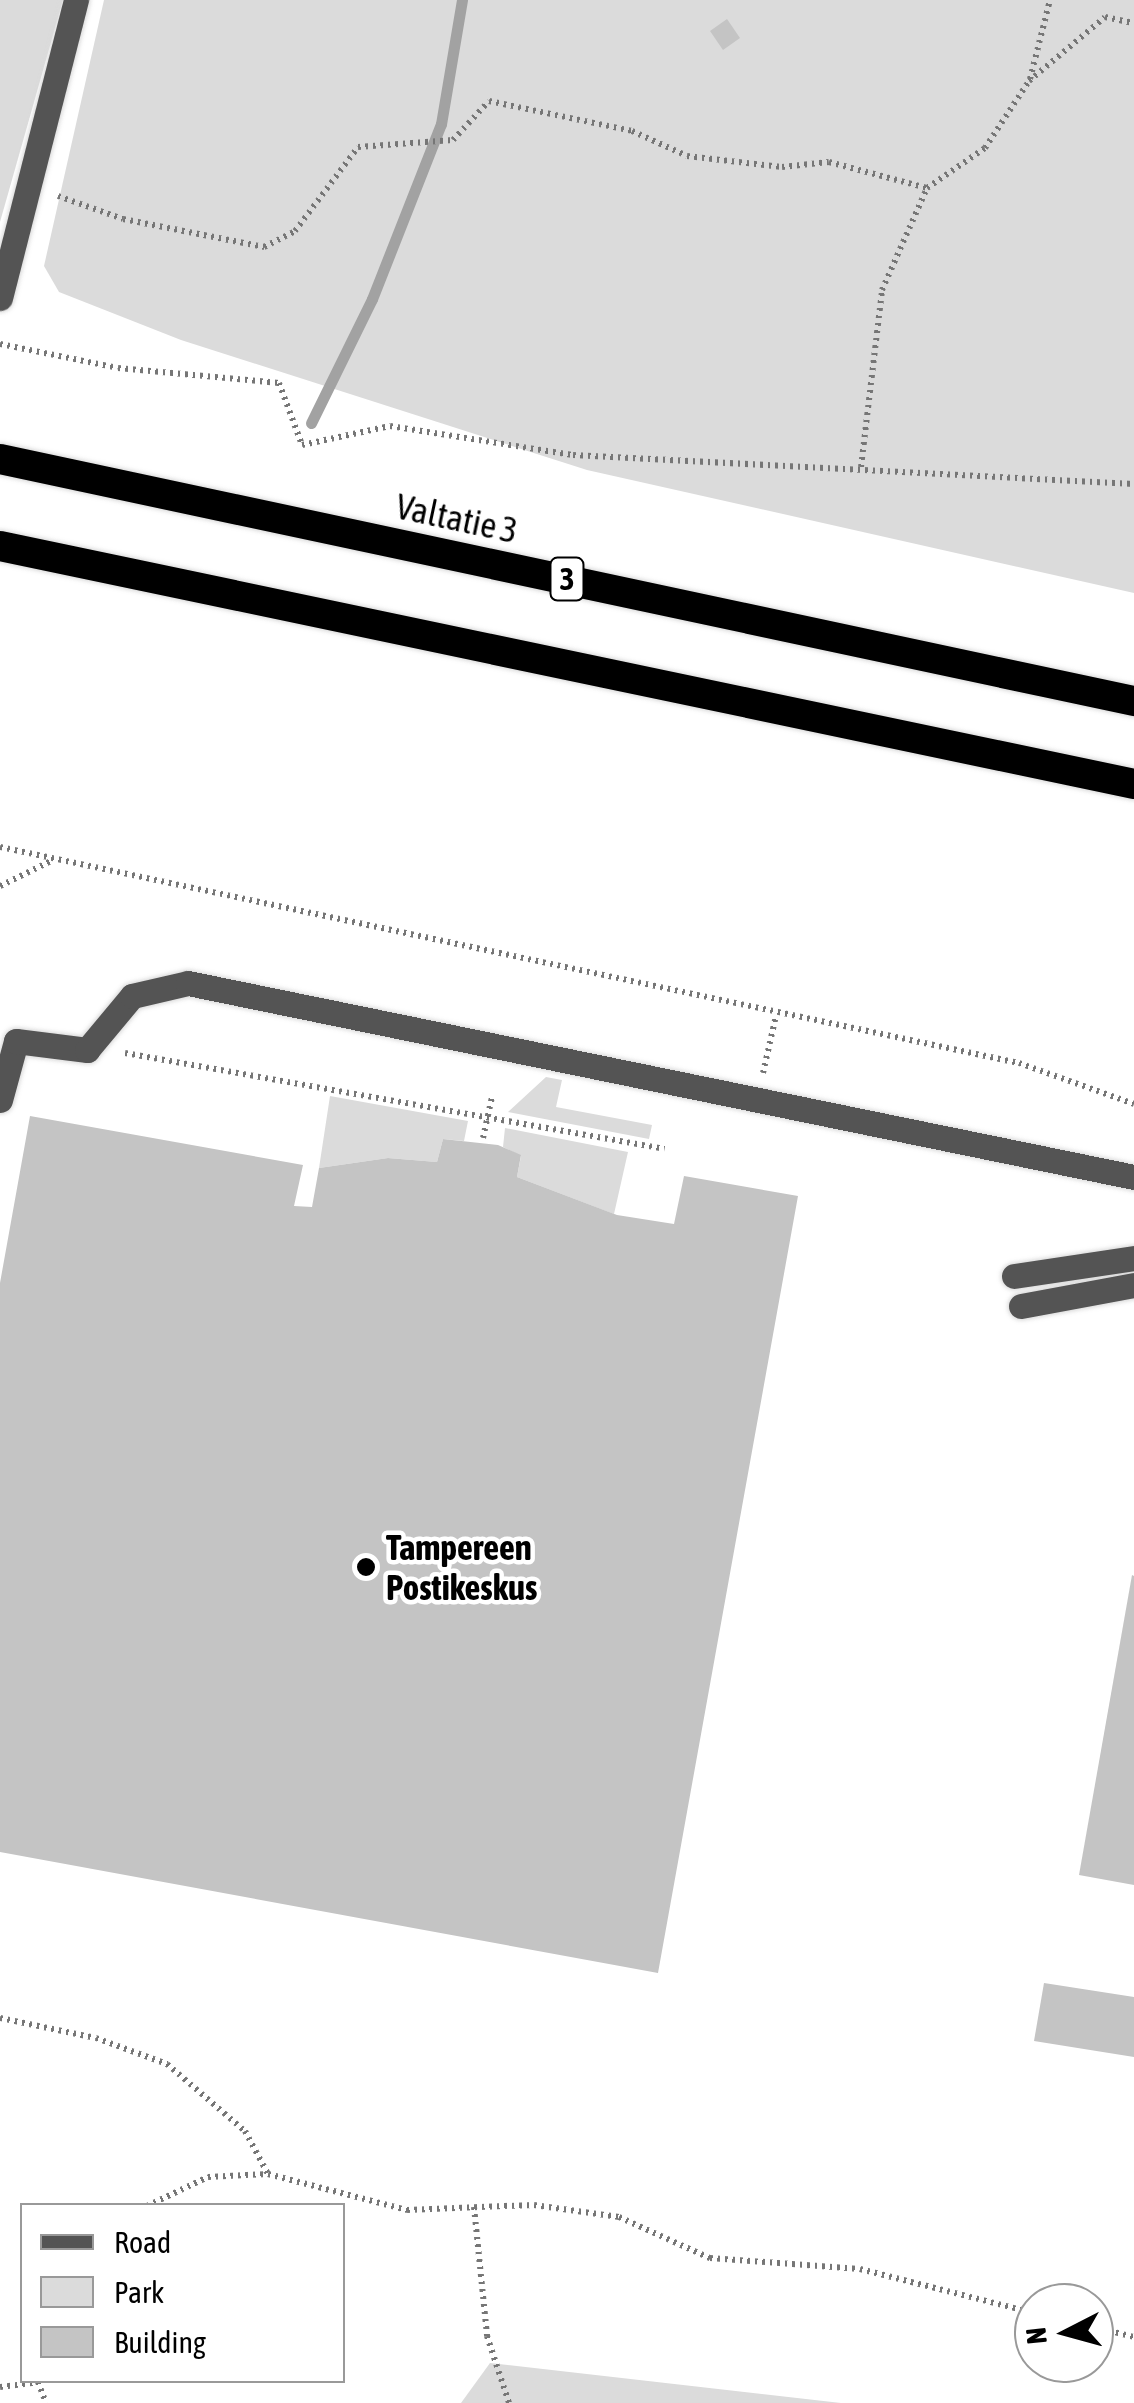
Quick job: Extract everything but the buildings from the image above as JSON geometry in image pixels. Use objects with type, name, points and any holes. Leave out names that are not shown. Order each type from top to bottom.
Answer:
[{"type":"highway","name":"Valtatie 3","points":[[0,459],[1134,701]]},
{"type":"highway","name":"3","points":[[0,546],[1134,784]]},
{"type":"street","points":[[0,298],[76,0]]},
{"type":"street","points":[[0,1100],[16,1041],[87,1050],[132,996],[188,983],[1134,1176]]},
{"type":"street","points":[[1014,1276],[1134,1258]]},
{"type":"street","points":[[1021,1306],[1134,1285]]},
{"type":"path","points":[[1029,81],[1050,0]]},
{"type":"path","points":[[861,467],[882,290],[928,188],[985,148],[1029,81],[1104,16],[1134,23]]},
{"type":"path","points":[[26,184],[123,219],[264,247],[294,230],[358,146],[453,140],[489,101],[632,131],[686,156],[782,167],[829,162],[928,188]]},
{"type":"path","points":[[0,344],[118,368],[279,383],[302,445],[390,426],[573,455],[1134,484]]},
{"type":"path","points":[[0,847],[776,1016],[1020,1063],[1134,1104]]},
{"type":"path","points":[[0,886],[54,859]]},
{"type":"path","points":[[756,1100],[776,1016]]},
{"type":"path","points":[[87,1050],[488,1114],[665,1149]]},
{"type":"path","points":[[483,1138],[492,1096]]},
{"type":"path","points":[[0,2018],[96,2038],[167,2064],[244,2131],[268,2174]]},
{"type":"path","points":[[152,2203],[208,2177],[268,2174],[407,2210],[534,2205],[619,2217],[710,2258],[860,2269],[1014,2307]]},
{"type":"path","points":[[474,2208],[487,2336],[508,2403]]},
{"type":"path","points":[[0,2387],[25,2383]]},
{"type":"green space","points":[[0,0],[63,0],[0,222]]},
{"type":"green space","points":[[104,0],[1134,0],[1134,593],[587,470],[181,340],[59,292],[44,266]]},
{"type":"green space","points":[[546,1077],[562,1080],[556,1107],[652,1125],[649,1139],[508,1112]]},
{"type":"green space","points":[[330,1096],[468,1121],[464,1141],[443,1139],[437,1162],[388,1158],[319,1168]]},
{"type":"green space","points":[[505,1128],[628,1152],[614,1214],[517,1177],[521,1156],[503,1147]]},
{"type":"green space","points":[[490,2363],[841,2403],[461,2403]]},
{"type":"waterway","points":[[311,423],[372,299],[441,124],[462,0]]},
{"type":"place","name":"Tampereen Postikeskus","points":[[366,1567]]}]
